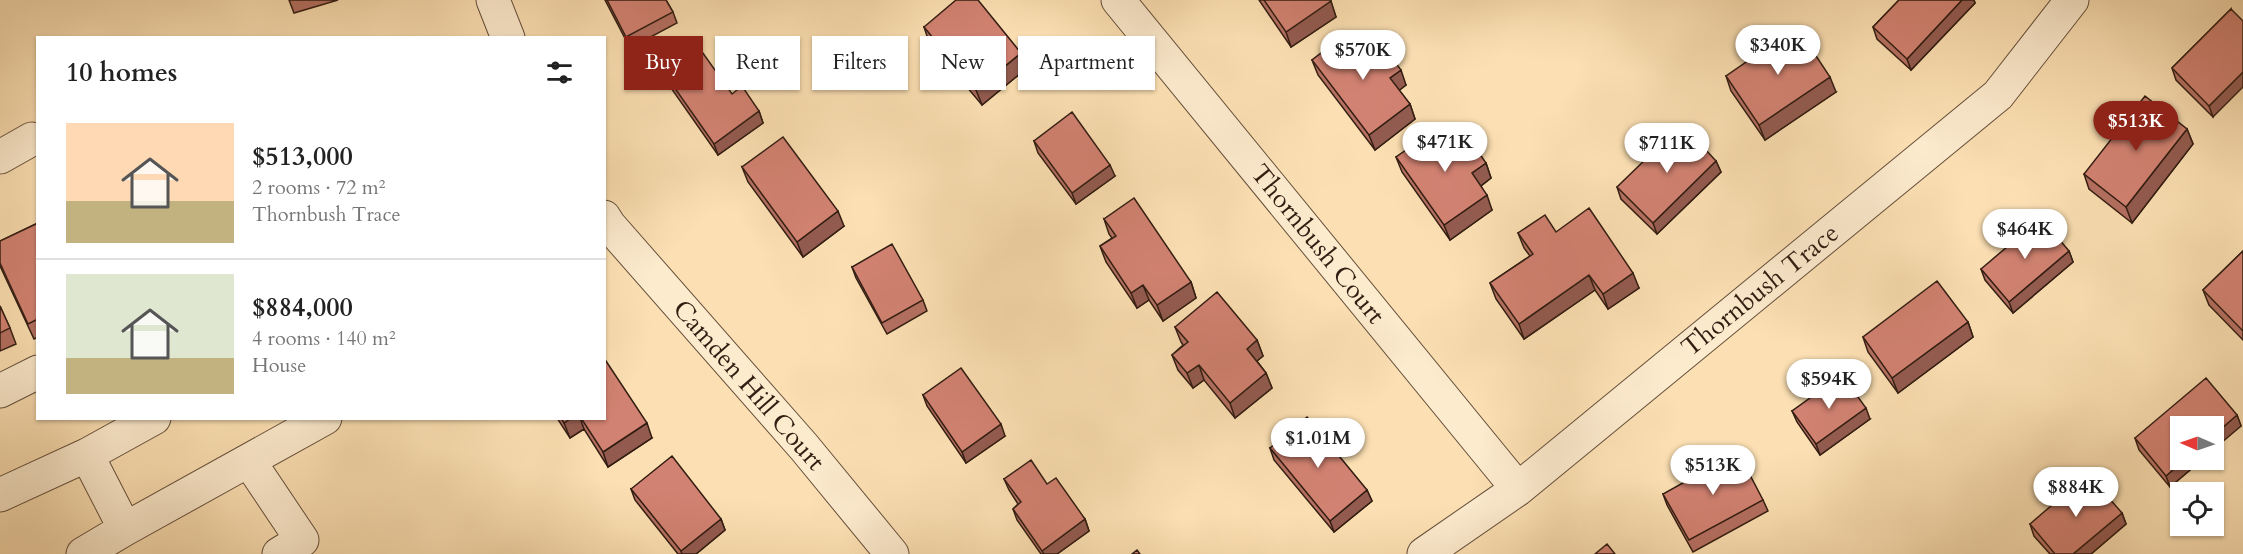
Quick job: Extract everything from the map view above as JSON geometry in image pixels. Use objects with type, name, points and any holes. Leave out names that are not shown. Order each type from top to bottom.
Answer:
[{"type":"street","points":[[493,0],[507,36]]},
{"type":"street","name":"Thornbush Court","points":[[1118,0],[1518,489]]},
{"type":"street","name":"Thornbush Trace","points":[[1424,554],[1518,489],[1998,95],[2072,0]]},
{"type":"street","points":[[0,157],[32,138]]},
{"type":"street","name":"Camden Hill Court","points":[[606,223],[804,447],[892,554]]},
{"type":"street","points":[[0,391],[36,373]]},
{"type":"street","points":[[0,495],[87,454],[150,420]]},
{"type":"street","points":[[83,554],[321,420]]},
{"type":"street","points":[[87,454],[125,529]]},
{"type":"street","points":[[249,461],[302,540],[279,554]]},
{"type":"building","points":[[607,0],[666,0],[673,12],[625,36]]},
{"type":"building","points":[[956,0],[978,0],[1018,49],[1018,55],[1006,65],[1006,36],[931,36],[924,27]]},
{"type":"building","points":[[1264,0],[1330,0],[1331,1],[1286,32]]},
{"type":"building","points":[[1899,0],[1962,0],[1907,59],[1873,27]]},
{"type":"building","points":[[2231,9],[2243,21],[2243,72],[2209,106],[2172,68]]},
{"type":"building","points":[[1797,27],[1830,77],[1759,125],[1726,76]]},
{"type":"building","points":[[1347,33],[1361,51],[1377,38],[1401,70],[1390,78],[1410,104],[1369,135],[1312,60]]},
{"type":"building","points":[[703,53],[715,70],[715,90],[729,90],[732,94],[737,90],[745,90],[759,111],[714,144],[676,90],[703,90]]},
{"type":"building","points":[[2145,96],[2187,129],[2126,207],[2084,174]]},
{"type":"building","points":[[1072,112],[1110,165],[1072,193],[1034,141]]},
{"type":"building","points":[[1682,124],[1716,161],[1653,223],[1617,187]]},
{"type":"building","points":[[1438,128],[1450,145],[1466,134],[1486,163],[1472,173],[1487,195],[1444,225],[1396,157]]},
{"type":"building","points":[[783,137],[838,211],[797,242],[742,167]]},
{"type":"building","points":[[1134,198],[1191,282],[1157,305],[1143,285],[1131,293],[1100,246],[1116,236],[1104,219]]},
{"type":"building","points":[[1589,208],[1633,273],[1603,294],[1589,275],[1519,324],[1490,283],[1533,254],[1518,233],[1545,215],[1556,232]]},
{"type":"building","points":[[2041,218],[2069,251],[2009,302],[1981,269]]},
{"type":"building","points":[[36,224],[36,320],[28,324],[0,263],[0,241]]},
{"type":"building","points":[[892,244],[923,300],[882,323],[852,267]]},
{"type":"building","points":[[2243,251],[2243,331],[2203,290]]},
{"type":"building","points":[[1937,281],[1968,322],[1892,378],[1863,337]]},
{"type":"building","points":[[1217,292],[1257,340],[1247,349],[1266,373],[1230,403],[1199,365],[1187,373],[1172,355],[1188,342],[1175,327]]},
{"type":"building","points":[[0,306],[10,328],[0,333]]},
{"type":"building","points":[[606,361],[647,423],[603,452],[582,420],[606,420]]},
{"type":"building","points":[[961,368],[1001,424],[962,452],[923,395]]},
{"type":"building","points":[[1842,375],[1866,408],[1816,444],[1792,411]]},
{"type":"building","points":[[2206,378],[2237,415],[2224,426],[2224,416],[2170,416],[2170,470],[2173,470],[2166,476],[2135,438]]},
{"type":"building","points":[[1307,417],[1367,490],[1330,521],[1270,448]]},
{"type":"building","points":[[1738,452],[1763,500],[1689,540],[1663,494]]},
{"type":"building","points":[[672,456],[721,519],[681,551],[631,489]]},
{"type":"building","points":[[1031,460],[1047,484],[1056,478],[1085,519],[1042,551],[1013,509],[1021,502],[1004,479]]},
{"type":"building","points":[[2088,474],[2122,513],[2073,554],[2055,554],[2030,524]]},
{"type":"building","points":[[1607,544],[1615,554],[1595,554]]}]
